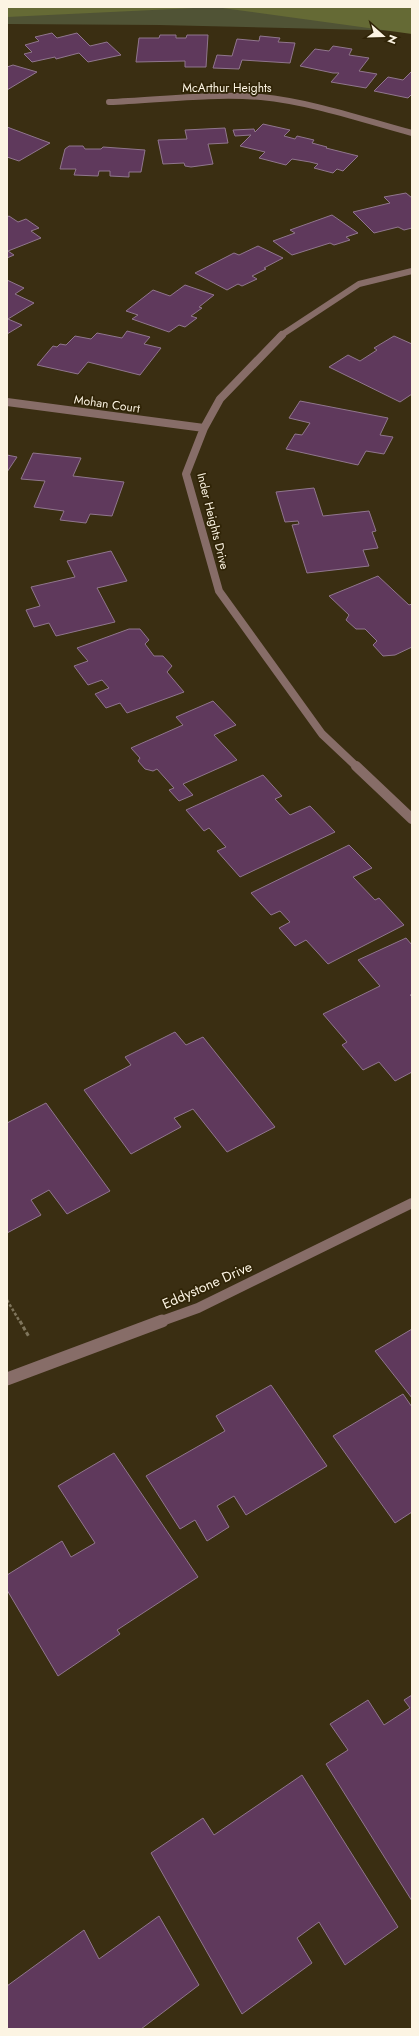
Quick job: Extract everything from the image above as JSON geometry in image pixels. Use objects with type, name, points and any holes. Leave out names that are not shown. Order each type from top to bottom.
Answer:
[{"type":"street","name":"McArthur Heights","points":[[109,102],[213,97],[260,97],[290,101],[412,132]]},
{"type":"street","name":"Inder Heights Drive","points":[[412,271],[359,284],[277,338],[220,399],[204,428],[186,474],[219,591],[322,734],[412,819]]},
{"type":"street","name":"Mohan Court","points":[[7,402],[204,428]]},
{"type":"street","name":"Eddystone Drive","points":[[7,1379],[198,1308],[412,1203]]},
{"type":"path","points":[[7,1300],[46,1364]]},
{"type":"green space","points":[[7,7],[412,7],[412,31],[159,25],[7,24]]},
{"type":"green space","points":[[7,7],[215,7],[7,17]]},
{"type":"green space","points":[[215,7],[412,7],[412,34]]},
{"type":"building","points":[[52,33],[57,38],[77,33],[90,46],[107,42],[121,55],[88,62],[79,53],[56,59],[55,57],[32,62],[24,54],[32,52],[25,45],[39,41],[35,37]]},
{"type":"building","points":[[160,35],[176,35],[176,38],[186,38],[187,35],[208,35],[206,67],[185,67],[185,61],[136,62],[139,38],[159,38]]},
{"type":"building","points":[[260,36],[280,38],[278,42],[295,43],[290,63],[242,60],[239,69],[213,68],[217,55],[232,56],[237,39],[259,41]]},
{"type":"building","points":[[333,46],[352,49],[349,55],[369,58],[359,71],[377,74],[366,88],[331,82],[339,73],[300,66],[315,49],[329,51]]},
{"type":"building","points":[[13,65],[37,72],[7,90],[7,67]]},
{"type":"building","points":[[412,71],[412,94],[408,98],[374,91],[388,77],[403,80]]},
{"type":"building","points":[[263,124],[290,130],[284,136],[295,139],[297,136],[314,140],[312,143],[358,156],[343,171],[337,169],[333,173],[314,168],[318,164],[310,162],[292,159],[286,165],[259,158],[265,152],[240,146],[251,135],[235,136],[233,130],[254,129],[255,132]]},
{"type":"building","points":[[7,127],[50,143],[19,161],[7,157]]},
{"type":"building","points":[[225,128],[228,143],[208,144],[213,164],[191,167],[185,166],[184,163],[163,164],[158,140],[187,139],[185,130]]},
{"type":"building","points":[[69,146],[83,146],[85,149],[101,149],[103,147],[145,150],[141,172],[129,172],[129,177],[110,176],[110,171],[99,171],[98,176],[74,175],[76,169],[60,169],[65,149]]},
{"type":"building","points":[[406,193],[412,198],[412,228],[404,230],[398,227],[374,233],[353,212],[390,203],[384,197]]},
{"type":"building","points":[[332,215],[358,233],[346,237],[350,240],[334,245],[330,243],[292,255],[273,241],[295,233],[290,230]]},
{"type":"building","points":[[9,216],[18,222],[26,219],[39,228],[31,231],[41,238],[8,251],[14,255],[7,258],[7,217]]},
{"type":"building","points":[[258,246],[283,258],[252,276],[257,279],[242,286],[238,284],[227,290],[195,273],[234,253],[239,255]]},
{"type":"building","points":[[7,280],[24,288],[15,294],[34,303],[8,319],[22,325],[7,334]]},
{"type":"building","points":[[185,285],[214,295],[199,307],[202,308],[191,316],[197,318],[185,327],[179,325],[169,332],[132,319],[138,315],[126,311],[153,290],[170,296]]},
{"type":"building","points":[[127,331],[150,337],[144,344],[161,348],[140,375],[88,362],[78,374],[37,365],[53,346],[57,347],[60,344],[66,345],[75,336],[91,339],[97,333],[122,338]]},
{"type":"building","points":[[394,336],[412,344],[412,394],[400,402],[329,367],[348,355],[360,361],[377,350],[374,348]]},
{"type":"building","points":[[300,401],[388,418],[380,435],[393,437],[384,454],[366,451],[358,465],[286,449],[295,434],[302,435],[310,423],[289,418]]},
{"type":"building","points":[[33,453],[81,458],[73,476],[124,482],[112,516],[90,514],[86,523],[60,520],[64,511],[34,507],[45,481],[21,479]]},
{"type":"building","points":[[7,455],[17,457],[7,472]]},
{"type":"building","points":[[314,488],[323,516],[369,511],[376,531],[372,532],[378,548],[363,550],[369,566],[307,573],[292,525],[299,524],[298,521],[285,522],[276,492]]},
{"type":"building","points":[[111,551],[127,581],[97,588],[115,622],[56,636],[49,623],[34,627],[26,610],[40,606],[31,587],[75,577],[67,561]]},
{"type":"building","points":[[378,576],[409,605],[412,604],[412,647],[395,655],[383,656],[373,645],[377,641],[365,629],[356,629],[346,620],[349,615],[329,596]]},
{"type":"building","points":[[129,629],[140,629],[149,640],[145,644],[154,656],[163,656],[172,666],[167,672],[184,692],[127,713],[120,703],[106,708],[95,694],[109,688],[102,680],[88,685],[74,666],[88,661],[77,648]]},
{"type":"building","points":[[213,701],[236,725],[214,735],[237,760],[183,784],[193,795],[179,801],[169,790],[174,788],[157,769],[153,771],[145,769],[138,761],[140,758],[131,748],[183,725],[176,717]]},
{"type":"building","points":[[263,775],[282,796],[275,799],[290,815],[310,806],[335,832],[240,877],[217,851],[226,847],[209,828],[204,831],[186,810]]},
{"type":"building","points":[[349,845],[372,868],[353,877],[375,900],[379,898],[404,925],[328,964],[306,940],[295,946],[279,928],[290,922],[280,911],[271,915],[251,893]]},
{"type":"building","points":[[406,938],[412,945],[412,994],[410,995],[412,997],[412,1072],[395,1081],[379,1062],[363,1070],[342,1045],[347,1042],[323,1014],[380,986],[358,960]]},
{"type":"building","points":[[175,1032],[186,1045],[203,1037],[275,1127],[227,1152],[193,1109],[174,1118],[181,1127],[131,1154],[84,1090],[131,1065],[125,1057]]},
{"type":"building","points":[[46,1103],[110,1191],[67,1214],[49,1190],[31,1200],[41,1215],[7,1233],[7,1123]]},
{"type":"building","points":[[412,1329],[412,1398],[375,1351]]},
{"type":"building","points":[[271,1385],[327,1466],[246,1515],[234,1496],[217,1506],[229,1527],[207,1541],[195,1520],[180,1529],[146,1476],[225,1431],[216,1416]]},
{"type":"building","points":[[403,1394],[412,1407],[412,1512],[395,1523],[333,1436]]},
{"type":"building","points":[[114,1453],[198,1577],[117,1630],[120,1634],[58,1676],[7,1590],[7,1575],[62,1541],[71,1557],[95,1543],[58,1486]]},
{"type":"building","points":[[412,1695],[412,1901],[326,1764],[348,1750],[330,1724],[368,1700],[384,1725],[410,1708],[404,1700]]},
{"type":"building","points":[[302,1775],[398,1927],[345,1965],[319,1922],[297,1938],[312,1963],[242,2014],[151,1853],[203,1818],[214,1835]]},
{"type":"building","points":[[159,1916],[199,1985],[141,2029],[7,2029],[7,1986],[84,1930],[99,1959]]}]
